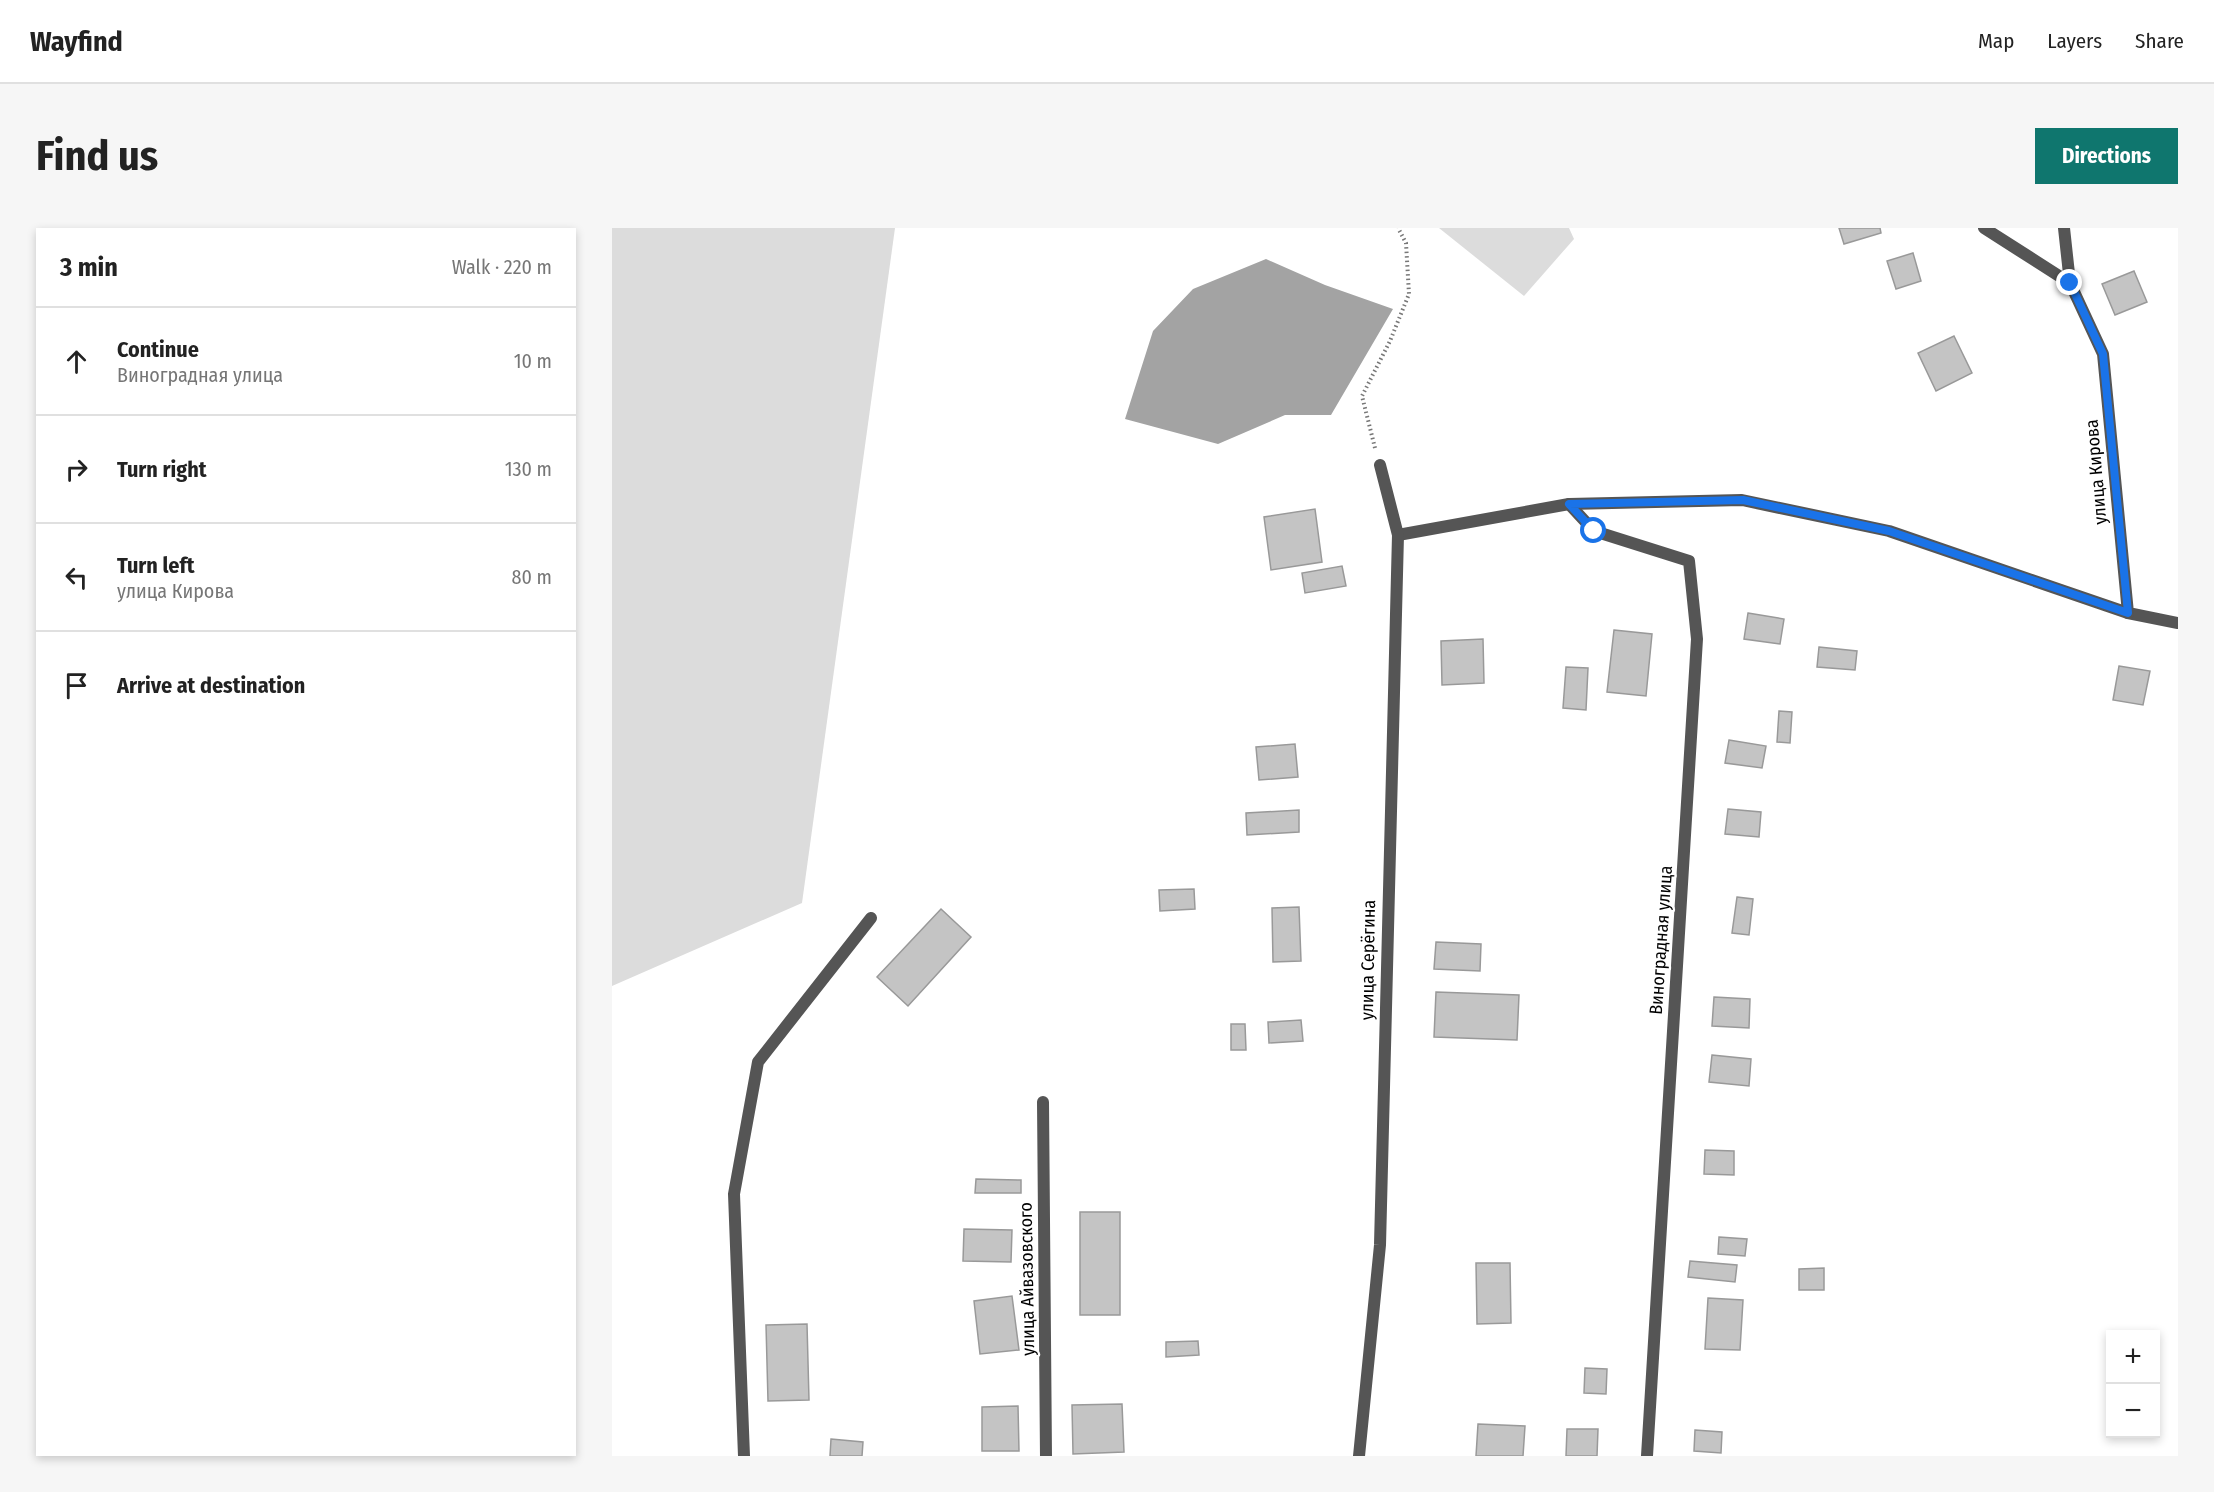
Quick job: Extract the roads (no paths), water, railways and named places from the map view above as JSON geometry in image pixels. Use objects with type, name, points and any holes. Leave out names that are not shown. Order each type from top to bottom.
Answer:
[{"type":"street","points":[[1984,228],[2070,283]]},
{"type":"street","name":"улица Кирова","points":[[2064,228],[2070,283],[2103,354],[2128,613]]},
{"type":"street","name":"улица Серёгина","points":[[1359,1456],[1380,1245],[1398,535],[1380,465]]},
{"type":"street","points":[[1398,535],[1569,504],[1743,500],[1889,531],[2128,613],[2178,623]]},
{"type":"street","name":"Виноградная улица","points":[[1569,504],[1594,531],[1689,561],[1697,639],[1647,1456]]},
{"type":"street","points":[[744,1456],[735,1194],[758,1062],[872,918]]},
{"type":"street","name":"улица Айвазовского","points":[[1043,1102],[1046,1456]]}]
